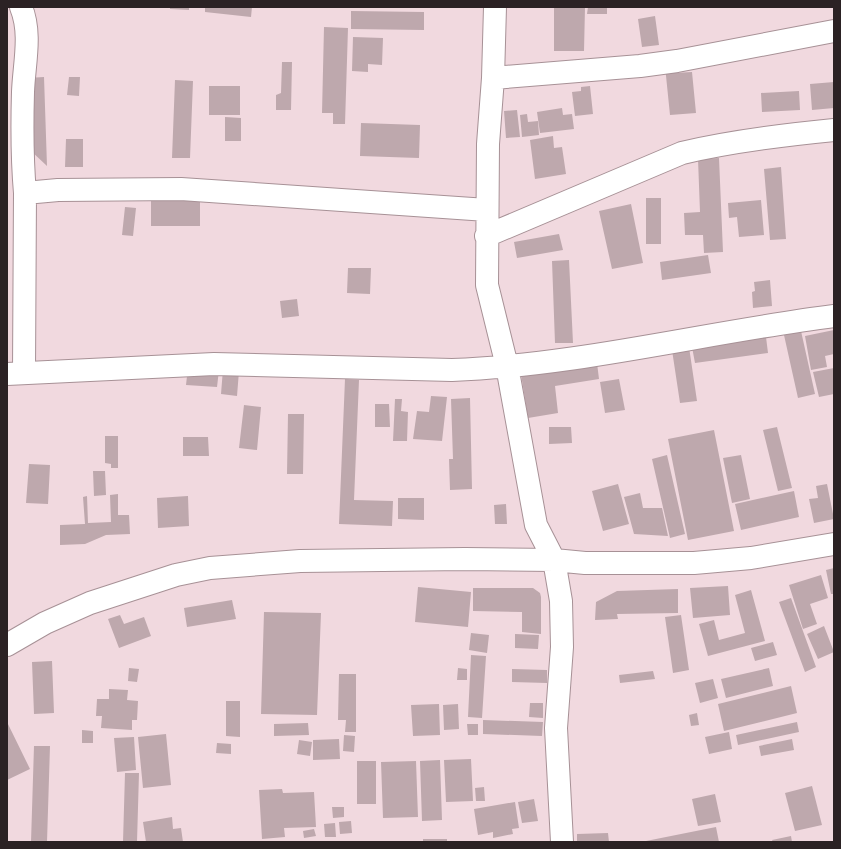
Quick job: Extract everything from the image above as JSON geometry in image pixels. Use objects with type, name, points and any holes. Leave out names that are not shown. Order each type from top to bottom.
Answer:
[{"type":"street","points":[[21,7],[26,19],[27,31],[22,146],[25,193],[15,373],[214,364],[452,370],[507,366],[609,352],[834,316]]},
{"type":"street","points":[[495,7],[493,78],[488,144],[486,236],[487,285],[507,366],[536,525],[554,560],[560,601],[562,631],[556,728],[562,842]]},
{"type":"street","points":[[493,78],[632,67],[677,61],[834,31]]},
{"type":"street","points":[[486,236],[682,153],[715,145],[774,136],[834,130]]},
{"type":"street","points":[[25,193],[64,190],[181,189],[487,210]]},
{"type":"street","points":[[7,645],[46,623],[90,603],[176,575],[210,568],[300,561],[554,560],[585,563],[694,563],[751,558],[834,544]]},
{"type":"building","points":[[170,7],[189,7],[189,10],[170,9]]},
{"type":"building","points":[[205,7],[252,7],[251,17],[205,12]]},
{"type":"building","points":[[554,7],[585,7],[584,51],[554,51]]},
{"type":"building","points":[[588,7],[607,7],[607,14],[587,14]]},
{"type":"building","points":[[351,11],[424,12],[424,30],[351,29]]},
{"type":"building","points":[[655,16],[659,45],[642,47],[638,19]]},
{"type":"building","points":[[324,27],[348,28],[345,124],[333,124],[333,113],[322,113]]},
{"type":"building","points":[[353,37],[383,38],[382,65],[368,64],[368,72],[352,71]]},
{"type":"building","points":[[282,62],[292,62],[291,110],[276,110],[276,95],[281,93]]},
{"type":"building","points":[[673,65],[674,73],[692,72],[696,113],[670,115],[665,66]]},
{"type":"building","points":[[44,77],[47,166],[30,150],[27,78]]},
{"type":"building","points":[[69,77],[80,77],[79,96],[67,95]]},
{"type":"building","points":[[175,80],[193,81],[190,158],[172,158]]},
{"type":"building","points":[[834,82],[834,108],[812,110],[810,84]]},
{"type":"building","points":[[209,86],[240,86],[240,115],[209,115]]},
{"type":"building","points":[[590,86],[593,114],[575,116],[572,92],[581,91],[581,87]]},
{"type":"building","points":[[799,91],[800,110],[762,112],[761,93]]},
{"type":"building","points":[[562,108],[563,115],[572,114],[574,129],[540,133],[537,112]]},
{"type":"building","points":[[517,110],[520,137],[506,138],[504,111]]},
{"type":"building","points":[[527,114],[528,122],[538,121],[539,135],[522,137],[520,115]]},
{"type":"building","points":[[225,117],[241,118],[241,141],[225,141]]},
{"type":"building","points":[[361,123],[420,125],[419,158],[360,156]]},
{"type":"building","points":[[553,136],[554,148],[562,147],[566,174],[535,179],[530,140]]},
{"type":"building","points":[[66,139],[83,139],[83,167],[65,167]]},
{"type":"building","points":[[719,158],[723,252],[704,253],[703,235],[685,235],[684,213],[700,212],[698,159]]},
{"type":"building","points":[[781,167],[786,239],[770,240],[764,169]]},
{"type":"building","points":[[646,198],[661,198],[661,244],[646,244]]},
{"type":"building","points":[[151,199],[200,199],[200,226],[151,226]]},
{"type":"building","points":[[761,200],[764,235],[739,237],[737,217],[729,218],[728,203]]},
{"type":"building","points":[[631,204],[643,263],[612,269],[599,211]]},
{"type":"building","points":[[125,207],[136,208],[133,236],[122,235]]},
{"type":"building","points":[[559,234],[563,250],[517,258],[514,242]]},
{"type":"building","points":[[708,255],[711,273],[662,280],[660,262]]},
{"type":"building","points":[[569,260],[573,343],[555,343],[552,261]]},
{"type":"building","points":[[348,268],[371,268],[370,294],[347,293]]},
{"type":"building","points":[[770,280],[772,306],[753,308],[752,292],[755,291],[754,282]]},
{"type":"building","points":[[297,299],[299,316],[282,318],[280,301]]},
{"type":"building","points":[[834,330],[834,354],[825,356],[827,367],[811,370],[805,336]]},
{"type":"building","points":[[801,331],[815,394],[798,398],[784,335]]},
{"type":"building","points":[[766,337],[768,353],[695,363],[692,347]]},
{"type":"building","points":[[689,347],[697,401],[680,403],[672,350]]},
{"type":"building","points":[[597,363],[599,379],[555,386],[558,413],[528,418],[521,374]]},
{"type":"building","points":[[188,367],[219,370],[217,387],[186,385]]},
{"type":"building","points":[[834,368],[834,394],[819,397],[813,372]]},
{"type":"building","points":[[223,369],[239,371],[237,396],[221,394]]},
{"type":"building","points":[[345,379],[359,380],[354,500],[393,501],[392,526],[339,524]]},
{"type":"building","points":[[619,379],[625,410],[605,413],[600,382]]},
{"type":"building","points":[[431,396],[447,397],[442,441],[413,439],[417,411],[429,412]]},
{"type":"building","points":[[470,398],[472,489],[450,490],[449,459],[453,459],[451,399]]},
{"type":"building","points":[[395,399],[402,399],[401,411],[408,412],[407,441],[393,441]]},
{"type":"building","points":[[375,404],[389,404],[390,427],[375,427]]},
{"type":"building","points":[[244,405],[261,407],[257,450],[239,448]]},
{"type":"building","points":[[288,414],[304,414],[303,474],[287,474]]},
{"type":"building","points":[[549,427],[571,427],[572,443],[549,444]]},
{"type":"building","points":[[777,427],[792,488],[778,491],[763,430]]},
{"type":"building","points":[[714,430],[734,531],[688,540],[668,439]]},
{"type":"building","points":[[105,436],[118,436],[118,468],[111,468],[111,464],[105,463]]},
{"type":"building","points":[[183,437],[208,437],[209,456],[183,456]]},
{"type":"building","points":[[667,455],[685,534],[670,538],[652,459]]},
{"type":"building","points":[[741,455],[750,499],[732,503],[723,458]]},
{"type":"building","points":[[29,464],[50,465],[48,504],[26,503]]},
{"type":"building","points":[[93,471],[105,471],[106,495],[94,496]]},
{"type":"building","points":[[618,484],[629,524],[603,531],[592,491]]},
{"type":"building","points":[[827,484],[834,519],[814,523],[809,499],[818,498],[816,486]]},
{"type":"building","points":[[794,491],[799,517],[741,530],[735,504]]},
{"type":"building","points":[[640,493],[643,508],[662,508],[668,536],[634,534],[624,497]]},
{"type":"building","points":[[118,494],[118,515],[129,515],[130,534],[106,535],[85,544],[60,545],[60,525],[85,524],[83,497],[87,496],[88,523],[111,522],[110,495]]},
{"type":"building","points":[[188,496],[189,526],[158,528],[157,498]]},
{"type":"building","points":[[398,498],[424,498],[424,520],[398,519]]},
{"type":"building","points":[[506,504],[507,524],[495,524],[494,505]]},
{"type":"building","points":[[834,568],[834,594],[831,594],[826,570]]},
{"type":"building","points":[[821,575],[828,598],[810,604],[817,624],[803,629],[789,585]]},
{"type":"building","points":[[728,586],[730,615],[693,618],[690,588]]},
{"type":"building","points":[[418,587],[471,592],[468,627],[415,622]]},
{"type":"building","points":[[473,588],[533,588],[540,593],[541,597],[541,634],[522,632],[522,612],[473,611]]},
{"type":"building","points":[[678,589],[678,613],[617,614],[618,619],[595,620],[596,602],[617,591]]},
{"type":"building","points":[[751,590],[765,641],[708,656],[699,624],[714,620],[719,640],[745,633],[735,595]]},
{"type":"building","points":[[791,598],[816,667],[805,672],[779,602]]},
{"type":"building","points":[[232,600],[236,619],[187,627],[184,608]]},
{"type":"building","points":[[264,612],[321,613],[317,715],[261,714]]},
{"type":"building","points":[[120,615],[124,624],[144,617],[151,636],[119,648],[108,619]]},
{"type":"building","points":[[681,615],[689,670],[673,673],[665,617]]},
{"type":"building","points":[[824,626],[834,652],[818,659],[807,634]]},
{"type":"building","points":[[471,633],[489,635],[487,653],[469,650]]},
{"type":"building","points":[[515,634],[539,635],[538,649],[515,648]]},
{"type":"building","points":[[773,642],[777,655],[755,661],[751,648]]},
{"type":"building","points":[[471,655],[486,656],[482,718],[468,717]]},
{"type":"building","points":[[52,661],[54,713],[34,714],[32,662]]},
{"type":"building","points":[[129,668],[139,669],[137,682],[128,681]]},
{"type":"building","points":[[458,668],[467,669],[467,680],[457,680]]},
{"type":"building","points":[[769,668],[773,686],[726,698],[721,679]]},
{"type":"building","points":[[512,669],[547,670],[547,683],[512,682]]},
{"type":"building","points":[[653,671],[655,679],[620,683],[619,675]]},
{"type":"building","points":[[339,674],[356,674],[356,732],[345,732],[346,720],[338,720]]},
{"type":"building","points":[[713,679],[718,698],[700,703],[695,683]]},
{"type":"building","points":[[791,686],[797,713],[724,731],[718,704]]},
{"type":"building","points":[[109,689],[128,690],[127,700],[138,701],[137,720],[132,720],[132,730],[101,728],[102,716],[96,716],[97,699],[109,699]]},
{"type":"building","points":[[226,701],[240,701],[240,737],[226,736]]},
{"type":"building","points":[[530,703],[543,703],[543,718],[529,717]]},
{"type":"building","points":[[439,704],[440,735],[413,736],[411,705]]},
{"type":"building","points":[[458,704],[459,729],[444,730],[443,705]]},
{"type":"building","points":[[697,713],[699,725],[691,726],[689,715]]},
{"type":"building","points":[[483,720],[543,722],[542,736],[483,734]]},
{"type":"building","points":[[7,722],[30,769],[7,780]]},
{"type":"building","points":[[797,722],[799,732],[738,745],[736,735]]},
{"type":"building","points":[[308,723],[309,735],[274,736],[274,724]]},
{"type":"building","points":[[467,724],[478,724],[478,735],[468,735]]},
{"type":"building","points":[[82,730],[93,731],[93,743],[82,743]]},
{"type":"building","points":[[729,732],[732,749],[709,754],[705,737]]},
{"type":"building","points":[[166,734],[171,785],[143,788],[138,737]]},
{"type":"building","points":[[344,735],[355,736],[354,752],[343,751]]},
{"type":"building","points":[[134,737],[136,770],[117,772],[114,738]]},
{"type":"building","points":[[339,739],[340,759],[313,760],[313,740]]},
{"type":"building","points":[[792,739],[794,750],[761,756],[759,746]]},
{"type":"building","points":[[299,740],[312,742],[310,756],[297,754]]},
{"type":"building","points":[[217,743],[231,744],[231,754],[216,753]]},
{"type":"building","points":[[34,746],[50,746],[47,842],[31,842]]},
{"type":"building","points":[[471,759],[473,801],[446,802],[444,760]]},
{"type":"building","points":[[440,760],[442,820],[422,821],[420,761]]},
{"type":"building","points":[[357,761],[376,761],[376,804],[357,804]]},
{"type":"building","points":[[416,761],[418,817],[383,818],[381,762]]},
{"type":"building","points":[[125,773],[139,773],[137,842],[123,842]]},
{"type":"building","points":[[812,786],[822,825],[795,831],[785,793]]},
{"type":"building","points":[[484,787],[485,801],[476,801],[475,788]]},
{"type":"building","points":[[282,789],[283,793],[314,792],[316,827],[284,828],[285,837],[262,839],[259,790]]},
{"type":"building","points":[[715,794],[721,822],[698,826],[692,799]]},
{"type":"building","points":[[534,799],[538,821],[522,823],[518,802]]},
{"type":"building","points":[[515,802],[519,828],[512,829],[513,834],[493,838],[493,832],[478,835],[474,809]]},
{"type":"building","points":[[332,807],[344,807],[344,817],[333,818]]},
{"type":"building","points":[[172,817],[173,829],[181,828],[183,842],[146,842],[143,822]]},
{"type":"building","points":[[351,821],[352,833],[340,834],[339,822]]},
{"type":"building","points":[[335,823],[336,837],[325,837],[324,824]]},
{"type":"building","points":[[716,827],[719,842],[646,842],[646,841]]},
{"type":"building","points":[[314,829],[316,836],[304,838],[303,831]]},
{"type":"building","points":[[608,833],[609,842],[577,842],[577,834]]},
{"type":"building","points":[[791,836],[792,842],[773,842],[772,840]]},
{"type":"building","points":[[423,839],[447,839],[447,842],[423,842]]}]
